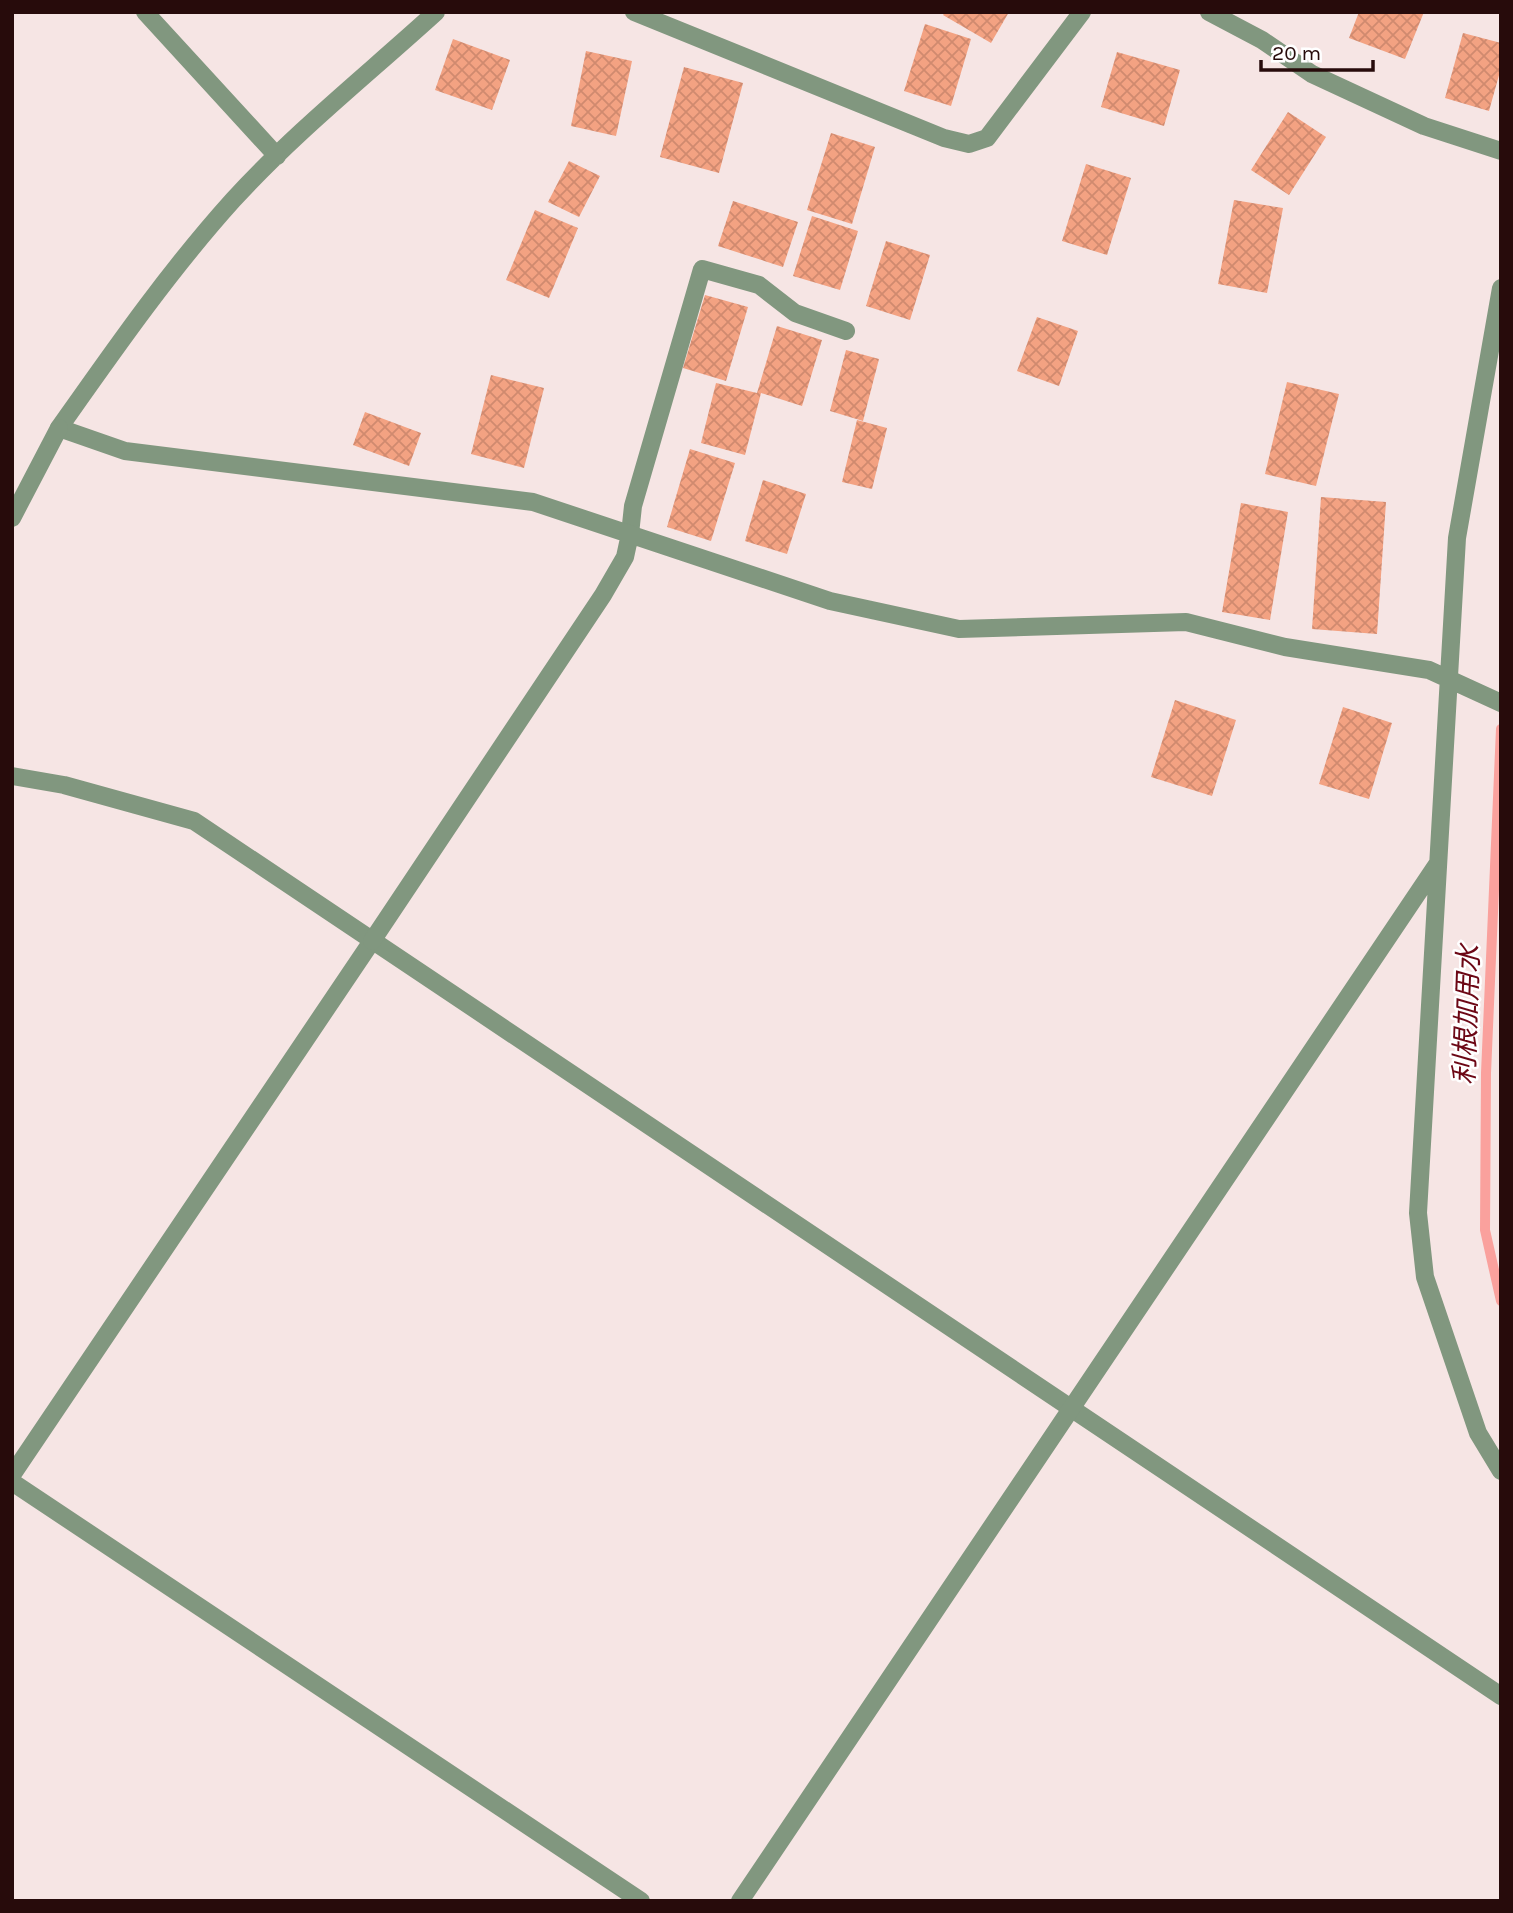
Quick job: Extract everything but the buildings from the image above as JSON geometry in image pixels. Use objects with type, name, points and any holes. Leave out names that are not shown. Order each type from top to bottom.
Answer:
[{"type":"street","points":[[145,12],[276,156]]},
{"type":"street","points":[[12,518],[60,428],[168,278],[233,200],[276,156],[436,12]]},
{"type":"street","points":[[634,12],[944,138],[969,144],[986,138],[1082,12]]},
{"type":"street","points":[[1209,12],[1262,40],[1312,74],[1424,126],[1501,151]]},
{"type":"street","points":[[12,1475],[372,941],[603,595],[625,557],[633,506],[702,269],[759,285],[795,313],[846,331]]},
{"type":"street","points":[[1501,288],[1457,538],[1451,682],[1418,1213],[1425,1277],[1478,1433],[1501,1471]]},
{"type":"street","points":[[60,428],[125,451],[533,502],[830,601],[959,629],[1186,622],[1284,647],[1429,670],[1501,703]]},
{"type":"street","points":[[12,776],[64,785],[194,821],[1501,1696]]},
{"type":"street","points":[[740,1901],[1438,863]]},
{"type":"street","points":[[12,1482],[641,1901]]},
{"type":"waterway","name":"利根加用水","points":[[1501,729],[1486,1073],[1485,1230],[1501,1301]]}]
